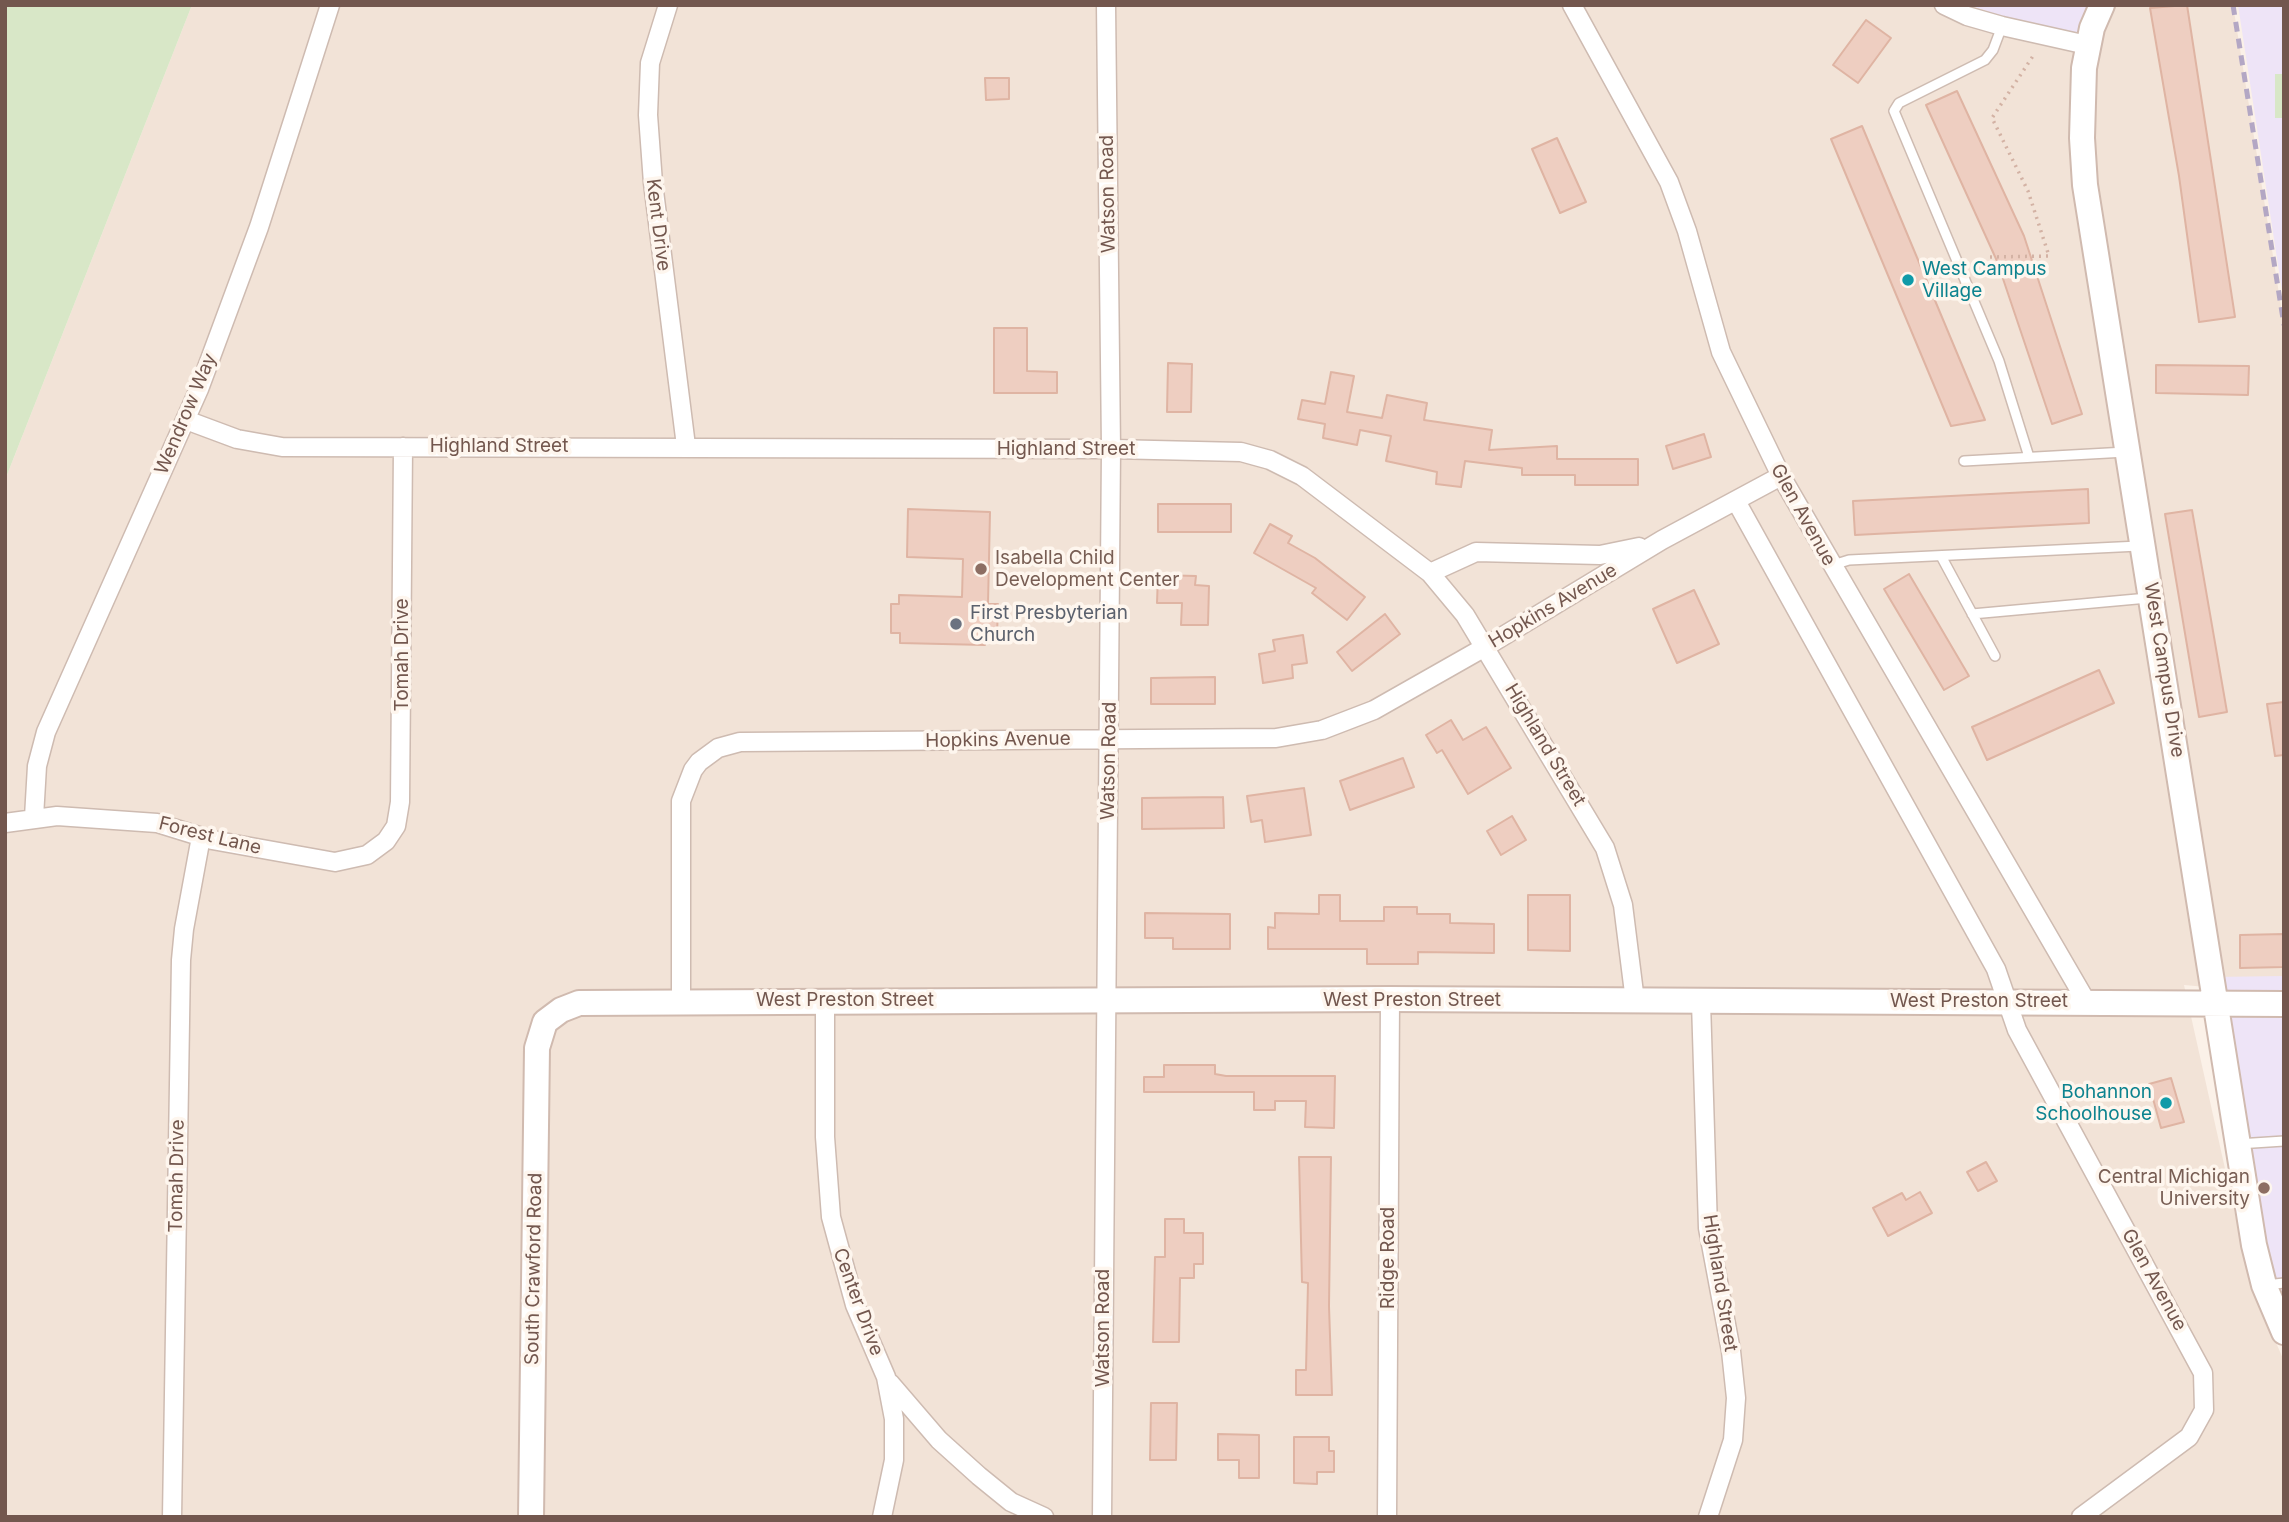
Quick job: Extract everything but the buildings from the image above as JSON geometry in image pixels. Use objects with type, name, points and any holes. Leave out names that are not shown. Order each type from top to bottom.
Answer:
[{"type":"street","name":"Wendrow Way","points":[[34,817],[37,766],[46,732],[186,420],[252,247],[330,5]]},
{"type":"street","name":"Kent Drive","points":[[668,5],[650,63],[648,115],[653,183],[686,446]]},
{"type":"street","name":"Watson Road","points":[[1102,1517],[1111,449],[1106,5]]},
{"type":"street","name":"Glen Avenue","points":[[1572,5],[1669,182],[1687,231],[1721,352],[1781,476],[2086,1001]]},
{"type":"street","points":[[1944,5],[1967,16],[2002,26],[2087,45]]},
{"type":"street","name":"West Campus Drive","points":[[2102,5],[2087,45],[2082,90],[2083,172],[2216,1003],[2236,1144],[2274,1284],[2284,1332]]},
{"type":"street","name":"Highland Street","points":[[186,420],[237,439],[268,446],[1111,449],[1241,452],[1270,460],[1302,477],[1430,573],[1454,600],[1587,815],[1611,861],[1625,912],[1635,1001]]},
{"type":"street","name":"Tomah Drive","points":[[372,852],[392,835],[400,802],[403,447]]},
{"type":"street","name":"Hopkins Avenue","points":[[681,1000],[681,801],[692,771],[708,754],[740,743],[1276,738],[1322,730],[1374,710],[1485,647],[1662,540],[1781,476]]},
{"type":"street","name":"Glen Avenue","points":[[1736,501],[1996,969],[2017,1030],[2198,1360],[2206,1383],[2204,1410],[2189,1437],[2081,1517]]},
{"type":"street","name":"Hopkins Avenue","points":[[1430,573],[1476,552],[1611,554],[1662,540]]},
{"type":"street","name":"Forest Lane","points":[[5,823],[34,817],[144,821],[167,824],[201,837],[335,862],[372,852]]},
{"type":"street","name":"Tomah Drive","points":[[172,1517],[181,960],[187,908],[201,837]]},
{"type":"street","name":"West Preston Street","points":[[545,1022],[561,1010],[579,1003],[681,1000],[1390,999],[2284,1003]]},
{"type":"street","name":"Ridge Road","points":[[1387,1517],[1390,999]]},
{"type":"street","name":"Center Drive","points":[[825,1000],[825,1137],[831,1217],[851,1293],[886,1377],[895,1439],[891,1480],[882,1517]]},
{"type":"street","name":"Highland Street","points":[[1701,1002],[1708,1228],[1731,1352],[1736,1398],[1733,1440],[1708,1517]]},
{"type":"street","name":"South Crawford Road","points":[[531,1517],[536,1057],[538,1039],[545,1022]]},
{"type":"street","points":[[886,1377],[915,1415],[978,1476],[1011,1502],[1044,1517]]},
{"type":"lane","points":[[2002,26],[1993,50],[1985,60],[1899,103],[1894,111],[1999,361],[2029,457]]},
{"type":"lane","points":[[1964,461],[2129,451]]},
{"type":"lane","points":[[1831,566],[1849,560],[2144,546]]},
{"type":"lane","points":[[1941,556],[1995,656]]},
{"type":"lane","points":[[1972,614],[2152,598]]},
{"type":"lane","points":[[2236,1144],[2284,1141]]},
{"type":"path","points":[[1990,257],[2049,256],[2028,191],[1992,118],[2035,53]]},
{"type":"shaded area","points":[[192,5],[1969,5],[2087,45],[2102,5],[2233,5],[2284,325],[2284,994],[2184,985],[2251,1285],[2284,1361],[2284,1517],[5,1517],[5,480]]},
{"type":"shaded area","points":[[1969,5],[2102,5],[2087,45]]},
{"type":"shaded area","points":[[2238,5],[2284,5],[2284,304]]},
{"type":"shaded area","name":"Central Michigan University","points":[[2284,976],[2284,1323],[2264,1285],[2212,977]]},
{"type":"green space","points":[[5,5],[192,5],[5,480]]},
{"type":"green space","points":[[2275,74],[2284,74],[2284,118],[2275,118]]},
{"type":"railway","points":[[2233,5],[2284,325]]},
{"type":"place","name":"West Campus Village","points":[[1908,280]]},
{"type":"place","name":"Isabella Child Development Center","points":[[981,569]]},
{"type":"place","name":"First Presbyterian Church","points":[[956,624]]},
{"type":"place","name":"Bohannon Schoolhouse","points":[[2166,1103]]},
{"type":"place","name":"Central Michigan University","points":[[2264,1188]]}]
